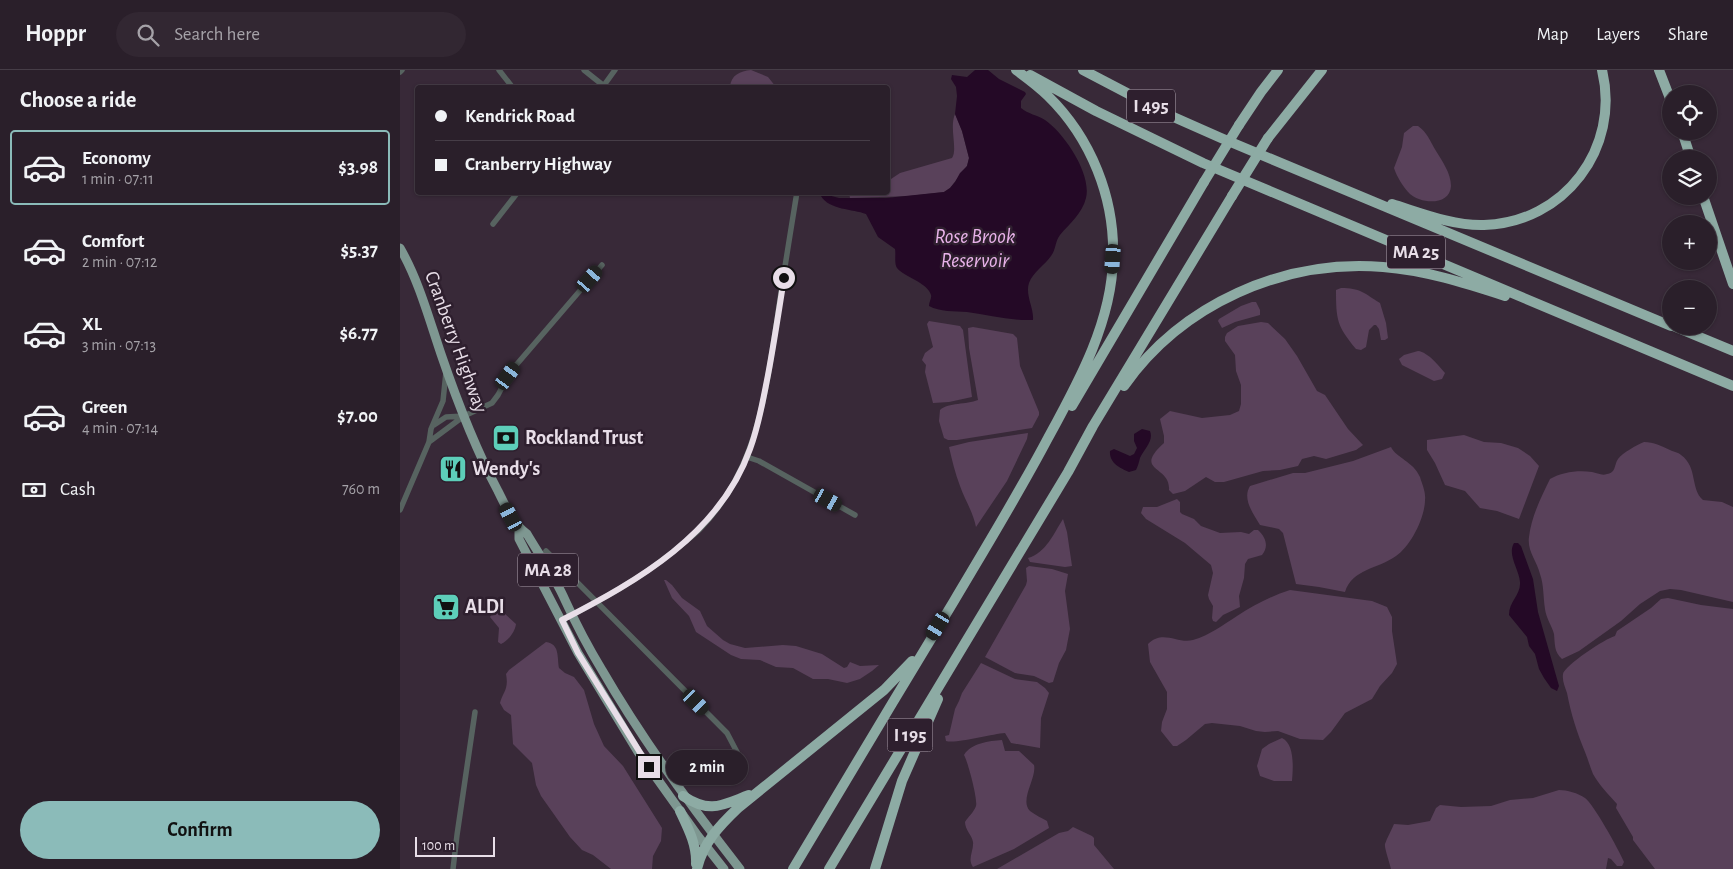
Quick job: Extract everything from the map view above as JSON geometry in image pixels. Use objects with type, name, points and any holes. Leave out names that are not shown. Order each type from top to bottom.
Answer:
[{"type":"highway","points":[[1016,70],[1053,101],[1082,139],[1100,175],[1108,203],[1112,231],[1112,275],[1103,319],[1084,366],[1043,448]]},
{"type":"highway","name":"MA 25","points":[[1022,70],[1096,111],[1203,163],[1733,386]]},
{"type":"highway","name":"I 495","points":[[1083,70],[1195,127],[1328,184]]},
{"type":"highway","points":[[1043,448],[1068,412],[1239,125],[1278,70]]},
{"type":"highway","points":[[1068,472],[1093,426],[1268,138],[1322,70]]},
{"type":"highway","points":[[1328,184],[1427,215],[1461,223],[1491,224],[1512,221],[1528,216],[1544,208],[1564,193],[1580,176],[1592,158],[1600,139],[1605,119],[1606,95],[1602,70]]},
{"type":"highway","points":[[1659,70],[1665,85]]},
{"type":"highway","name":"MA 25","points":[[1328,184],[1662,322]]},
{"type":"highway","points":[[1706,205],[1733,284]]},
{"type":"highway","points":[[1068,472],[1129,378],[1159,346],[1184,324],[1211,307],[1238,293],[1271,280],[1304,271],[1336,267],[1368,266],[1398,268],[1452,280],[1563,315]]},
{"type":"highway","name":"MA 25","points":[[1694,335],[1733,351]]},
{"type":"highway","name":"I 195","points":[[792,869],[1009,510],[1043,448]]},
{"type":"highway","name":"I 195","points":[[829,869],[1068,472]]},
{"type":"highway","points":[[697,869],[713,834],[738,808],[884,690],[907,667],[938,626]]},
{"type":"highway","points":[[875,869],[910,762],[929,716],[972,632]]},
{"type":"highway","points":[[684,796],[696,804],[708,807],[727,804],[757,792]]},
{"type":"highway","points":[[680,811],[694,842],[697,855],[697,869]]},
{"type":"main road","name":"Cranberry Highway","points":[[400,248],[418,288],[464,416],[494,484],[519,529],[527,534],[565,599],[571,615],[626,710],[684,796],[740,869]]},
{"type":"main road","name":"Cranberry Highway","points":[[519,529],[519,538],[578,653],[638,752],[724,869]]},
{"type":"street","points":[[499,70],[511,85]]},
{"type":"street","points":[[584,70],[601,85]]},
{"type":"street","points":[[604,85],[615,70]]},
{"type":"street","points":[[493,224],[516,195]]},
{"type":"street","points":[[562,620],[597,602],[657,566],[700,529],[722,501],[738,476],[747,457],[762,412],[797,195]]},
{"type":"street","points":[[429,442],[464,416],[486,407],[495,400],[517,364],[602,265]]},
{"type":"street","points":[[400,510],[429,442],[431,429],[444,397],[446,367]]},
{"type":"street","points":[[431,429],[444,418],[464,416]]},
{"type":"street","points":[[747,457],[759,461],[855,515]]},
{"type":"street","points":[[546,551],[727,733],[738,754]]},
{"type":"street","points":[[454,869],[456,835],[475,712]]},
{"type":"shaded area","points":[[751,70],[768,77],[774,85],[730,85],[732,79],[743,71]]},
{"type":"shaded area","points":[[955,114],[962,131],[969,158],[967,166],[950,188],[944,192],[909,196],[850,198],[849,195],[890,195],[890,180],[900,173],[952,158],[954,154],[953,120]]},
{"type":"shaded area","points":[[1413,126],[1418,126],[1426,134],[1448,172],[1451,186],[1446,197],[1440,200],[1421,200],[1410,194],[1400,182],[1395,171],[1394,168],[1402,147],[1404,133]]},
{"type":"shaded area","points":[[1341,288],[1357,290],[1380,303],[1388,338],[1381,340],[1379,329],[1374,325],[1369,330],[1366,347],[1361,350],[1356,349],[1341,328],[1337,316],[1336,290]]},
{"type":"shaded area","points":[[1252,302],[1256,302],[1260,315],[1222,328],[1218,321],[1219,319]]},
{"type":"shaded area","points":[[929,321],[960,326],[963,330],[972,397],[933,403],[925,372],[926,365],[922,360],[925,353],[933,347],[927,324]]},
{"type":"shaded area","points":[[1261,322],[1268,323],[1285,339],[1317,391],[1325,395],[1348,429],[1363,445],[1356,450],[1326,459],[1314,456],[1302,459],[1298,466],[1263,471],[1224,482],[1215,482],[1206,477],[1185,491],[1173,494],[1169,490],[1165,476],[1152,464],[1155,452],[1164,443],[1160,419],[1170,411],[1202,418],[1230,415],[1239,411],[1241,385],[1236,371],[1235,355],[1225,341],[1225,337],[1227,333],[1238,326]]},
{"type":"shaded area","points":[[973,327],[1013,334],[1017,338],[1020,366],[1039,412],[1032,428],[957,440],[944,438],[939,421],[940,410],[944,407],[978,400],[969,348],[968,328]]},
{"type":"shaded area","points":[[1418,351],[1429,357],[1443,370],[1445,373],[1442,379],[1434,381],[1402,365],[1399,359],[1404,355]]},
{"type":"shaded area","points":[[1028,433],[1007,481],[976,527],[958,481],[949,447]]},
{"type":"shaded area","points":[[1464,435],[1484,442],[1501,443],[1518,448],[1530,456],[1539,466],[1519,519],[1497,511],[1480,508],[1465,491],[1445,485],[1427,450],[1427,440]]},
{"type":"shaded area","points":[[1644,442],[1654,443],[1680,454],[1690,466],[1696,490],[1703,500],[1722,502],[1733,507],[1733,602],[1681,590],[1670,589],[1660,591],[1579,651],[1562,659],[1556,651],[1554,634],[1546,612],[1539,569],[1529,547],[1530,530],[1537,508],[1550,479],[1576,471],[1603,475],[1610,473],[1620,457]]},
{"type":"shaded area","points":[[1391,447],[1417,472],[1424,491],[1423,515],[1412,538],[1396,556],[1353,578],[1345,592],[1296,584],[1283,533],[1279,529],[1260,525],[1248,501],[1247,496],[1250,486],[1293,473],[1305,473],[1353,461]]},
{"type":"shaded area","points":[[1177,499],[1180,502],[1180,512],[1194,519],[1201,526],[1220,533],[1241,532],[1249,534],[1254,530],[1258,530],[1265,539],[1266,545],[1262,555],[1248,559],[1245,564],[1244,578],[1239,596],[1240,607],[1223,615],[1216,622],[1212,618],[1213,606],[1208,595],[1213,573],[1211,565],[1185,543],[1146,519],[1141,513],[1143,507],[1157,507]]},
{"type":"shaded area","points":[[1063,519],[1072,566],[1065,567],[1030,562],[1028,558],[1045,547]]},
{"type":"shaded area","points":[[1029,566],[1052,569],[1068,574],[1065,591],[1070,629],[1066,650],[1059,663],[1053,682],[1049,683],[1034,676],[1015,673],[985,657],[1026,585],[1026,568]]},
{"type":"shaded area","points":[[664,580],[672,585],[682,598],[700,611],[707,626],[730,644],[745,648],[783,645],[796,646],[822,654],[844,668],[850,662],[860,666],[879,665],[860,679],[847,683],[828,679],[813,679],[793,668],[776,667],[760,660],[741,659],[731,655],[696,632],[689,616],[672,598]]},
{"type":"shaded area","points":[[1290,590],[1372,601],[1387,607],[1392,617],[1397,664],[1392,673],[1380,686],[1372,699],[1345,713],[1323,740],[1300,739],[1278,731],[1256,731],[1240,726],[1212,723],[1205,724],[1186,740],[1177,746],[1173,746],[1161,731],[1167,709],[1167,692],[1150,662],[1148,644],[1165,637],[1187,641],[1199,638],[1216,630],[1256,605]]},
{"type":"shaded area","points":[[1668,598],[1733,609],[1733,869],[1655,869],[1633,840],[1616,808],[1617,804],[1593,774],[1574,723],[1563,682],[1563,674],[1570,665],[1615,636],[1617,631],[1661,599]]},
{"type":"shaded area","points":[[496,607],[500,607],[516,624],[511,636],[501,644],[498,642],[499,628],[490,617]]},
{"type":"shaded area","points":[[546,642],[554,645],[556,648],[559,668],[574,677],[584,690],[594,724],[604,746],[623,766],[662,828],[661,841],[653,856],[652,869],[611,869],[593,855],[582,850],[570,837],[541,796],[536,785],[532,763],[513,744],[511,715],[504,710],[500,703],[506,687],[506,674]]},
{"type":"shaded area","points":[[981,663],[1015,679],[1037,682],[1049,693],[1041,718],[1040,748],[1011,743],[1005,733],[951,742],[946,741],[945,736],[949,735],[955,709],[962,693]]},
{"type":"shaded area","points":[[1282,738],[1286,741],[1291,751],[1293,764],[1292,781],[1274,781],[1260,776],[1257,766],[1262,749]]},
{"type":"shaded area","points":[[1002,740],[1005,751],[1019,751],[1034,765],[1033,776],[1027,795],[1027,806],[1030,811],[1047,821],[1049,828],[1014,849],[973,867],[971,858],[973,842],[965,822],[976,806],[976,796],[964,755],[976,745]]},
{"type":"shaded area","points":[[1559,790],[1576,793],[1589,802],[1600,817],[1617,848],[1624,862],[1622,866],[1617,866],[1608,858],[1606,869],[1391,869],[1385,844],[1394,824],[1408,825],[1430,821],[1436,808],[1440,805],[1461,807],[1491,806],[1510,800],[1533,798]]},
{"type":"shaded area","points":[[1073,827],[1094,838],[1094,845],[1114,869],[997,869],[1059,833],[1068,831]]},
{"type":"water","name":"Rose Brook Reservoir","points":[[975,70],[988,70],[999,79],[1025,92],[1026,94],[1021,101],[1021,108],[1045,120],[1060,134],[1075,155],[1085,178],[1087,188],[1082,209],[1060,235],[1053,254],[1033,275],[1029,283],[1028,292],[1033,320],[1000,318],[942,310],[929,306],[931,296],[929,291],[921,283],[897,268],[895,249],[878,237],[866,214],[835,207],[821,196],[886,198],[944,192],[950,188],[967,166],[969,158],[962,131],[955,114],[956,87],[951,79],[952,75],[967,77]]},
{"type":"water","points":[[1142,429],[1150,431],[1151,438],[1136,470],[1129,472],[1113,462],[1110,451],[1114,449],[1130,456],[1134,454],[1137,448],[1134,434]]},
{"type":"water","points":[[1514,543],[1518,543],[1521,546],[1533,579],[1538,612],[1559,686],[1557,691],[1551,688],[1544,678],[1539,669],[1535,654],[1529,646],[1527,637],[1509,615],[1520,587],[1512,552]]},
{"type":"place","name":"Rockland Trust","points":[[506,438]]},
{"type":"place","name":"Wendy's","points":[[453,469]]},
{"type":"place","name":"ALDI","points":[[446,607]]},
{"type":"route","points":[[649,767],[578,653],[562,620],[597,602],[657,566],[700,529],[722,501],[738,476],[750,450],[762,412],[784,278]]}]
